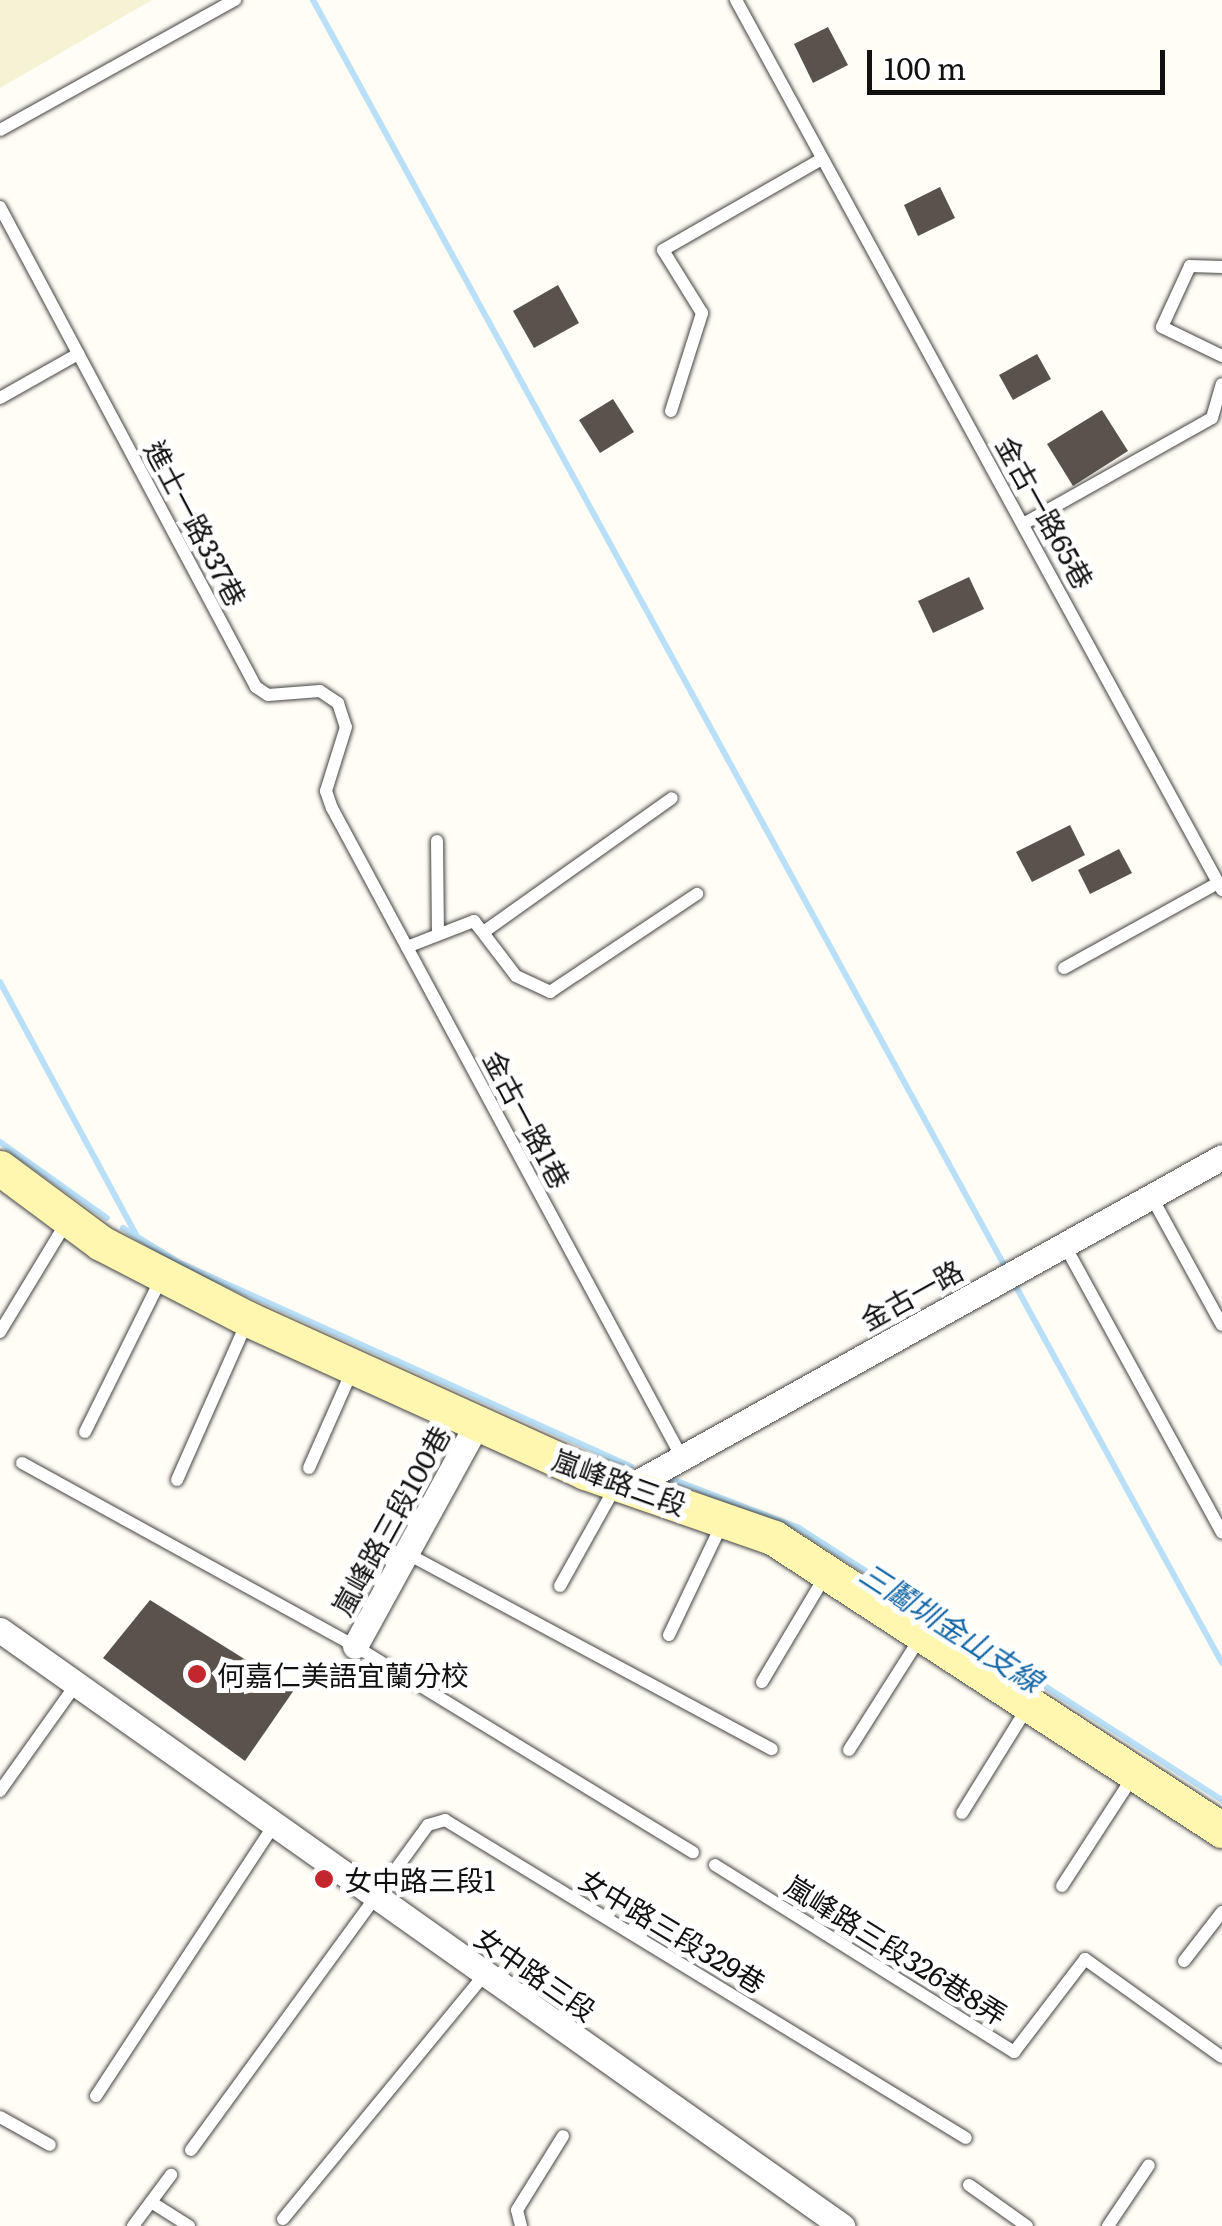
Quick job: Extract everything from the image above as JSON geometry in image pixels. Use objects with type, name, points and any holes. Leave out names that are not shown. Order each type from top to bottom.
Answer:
[{"type":"street","name":"金古一路","points":[[624,1484],[1222,1157]]},
{"type":"street","name":"嵐峰路三段","points":[[0,1168],[162,1276],[248,1320],[477,1424],[624,1484],[725,1518],[828,1572],[1137,1770],[1222,1830]]},
{"type":"street","name":"嵐峰路三段100巷","points":[[355,1646],[477,1424]]},
{"type":"street","name":"女中路三段","points":[[0,1630],[842,2226]]},
{"type":"lane","points":[[0,130],[236,0]]},
{"type":"lane","name":"金古一路65巷","points":[[736,0],[1220,887]]},
{"type":"lane","points":[[671,410],[702,313],[664,250],[822,160]]},
{"type":"lane","name":"進士一路337巷","points":[[0,207],[256,687],[268,695],[320,691],[338,704],[346,727],[326,791],[332,808]]},
{"type":"lane","points":[[1222,267],[1190,266],[1162,327],[1222,356]]},
{"type":"lane","points":[[0,398],[78,354]]},
{"type":"lane","points":[[1025,524],[1212,418],[1222,384]]},
{"type":"lane","points":[[485,932],[672,798]]},
{"type":"lane","name":"金古一路1巷","points":[[332,808],[680,1454]]},
{"type":"lane","points":[[437,841],[438,930]]},
{"type":"lane","points":[[1064,968],[1220,887]]},
{"type":"lane","points":[[407,947],[438,930],[474,920],[516,976],[550,992],[697,894]]},
{"type":"lane","points":[[1151,1196],[1222,1326]]},
{"type":"lane","points":[[0,1332],[70,1218]]},
{"type":"lane","points":[[1064,1244],[1222,1534]]},
{"type":"lane","points":[[86,1432],[162,1276]]},
{"type":"lane","points":[[177,1480],[248,1320]]},
{"type":"lane","points":[[309,1468],[353,1369]]},
{"type":"lane","points":[[22,1463],[355,1646],[693,1852]]},
{"type":"lane","points":[[560,1586],[624,1484]]},
{"type":"lane","points":[[668,1635],[725,1518]]},
{"type":"lane","points":[[406,1553],[772,1749]]},
{"type":"lane","points":[[762,1682],[828,1572]]},
{"type":"lane","points":[[849,1750],[923,1633]]},
{"type":"lane","points":[[0,1791],[77,1683]]},
{"type":"lane","points":[[962,1813],[1030,1702]]},
{"type":"lane","points":[[1062,1886],[1137,1770]]},
{"type":"lane","name":"女中路三段329巷","points":[[191,2150],[428,1825],[445,1820],[966,2138]]},
{"type":"lane","points":[[96,2096],[274,1823]]},
{"type":"lane","name":"嵐峰路三段326巷8弄","points":[[714,1865],[1014,2052],[1085,1959],[1222,2057]]},
{"type":"lane","points":[[1184,1962],[1222,1912]]},
{"type":"lane","points":[[283,2219],[485,1974]]},
{"type":"lane","points":[[0,2117],[50,2146]]},
{"type":"lane","points":[[520,2226],[517,2210],[563,2136]]},
{"type":"lane","points":[[1108,2226],[1149,2165]]},
{"type":"lane","points":[[133,2226],[171,2175]]},
{"type":"lane","points":[[969,2185],[1011,2221],[1027,2226]]},
{"type":"lane","points":[[151,2202],[189,2226]]},
{"type":"shaded area","points":[[0,0],[152,0],[0,88]]},
{"type":"building","points":[[828,27],[848,65],[813,83],[794,44]]},
{"type":"building","points":[[940,187],[955,218],[918,236],[904,205]]},
{"type":"building","points":[[558,285],[579,323],[534,348],[513,311]]},
{"type":"building","points":[[1037,354],[1051,379],[1013,400],[999,375]]},
{"type":"building","points":[[613,399],[634,432],[600,453],[579,420]]},
{"type":"building","points":[[1102,410],[1128,451],[1073,486],[1047,444]]},
{"type":"building","points":[[969,577],[984,609],[933,633],[918,601]]},
{"type":"building","points":[[1070,825],[1085,855],[1032,882],[1016,852]]},
{"type":"building","points":[[1119,849],[1132,873],[1090,894],[1078,870]]},
{"type":"building","name":"何嘉仁美語宜蘭分校","points":[[150,1600],[294,1690],[245,1761],[103,1658]]},
{"type":"waterway","points":[[313,0],[1008,1272]]},
{"type":"waterway","points":[[0,982],[137,1236]]},
{"type":"waterway","name":"三鬮圳金山支線","points":[[0,1142],[107,1218]]},
{"type":"waterway","name":"三鬮圳金山支線","points":[[123,1228],[178,1262],[631,1467]]},
{"type":"waterway","points":[[1014,1283],[1222,1663]]},
{"type":"waterway","name":"三鬮圳金山支線","points":[[669,1478],[799,1528],[1222,1800]]},
{"type":"place","name":"何嘉仁美語宜蘭分校","points":[[197,1674]]},
{"type":"place","name":"女中路三段1","points":[[324,1879]]}]
